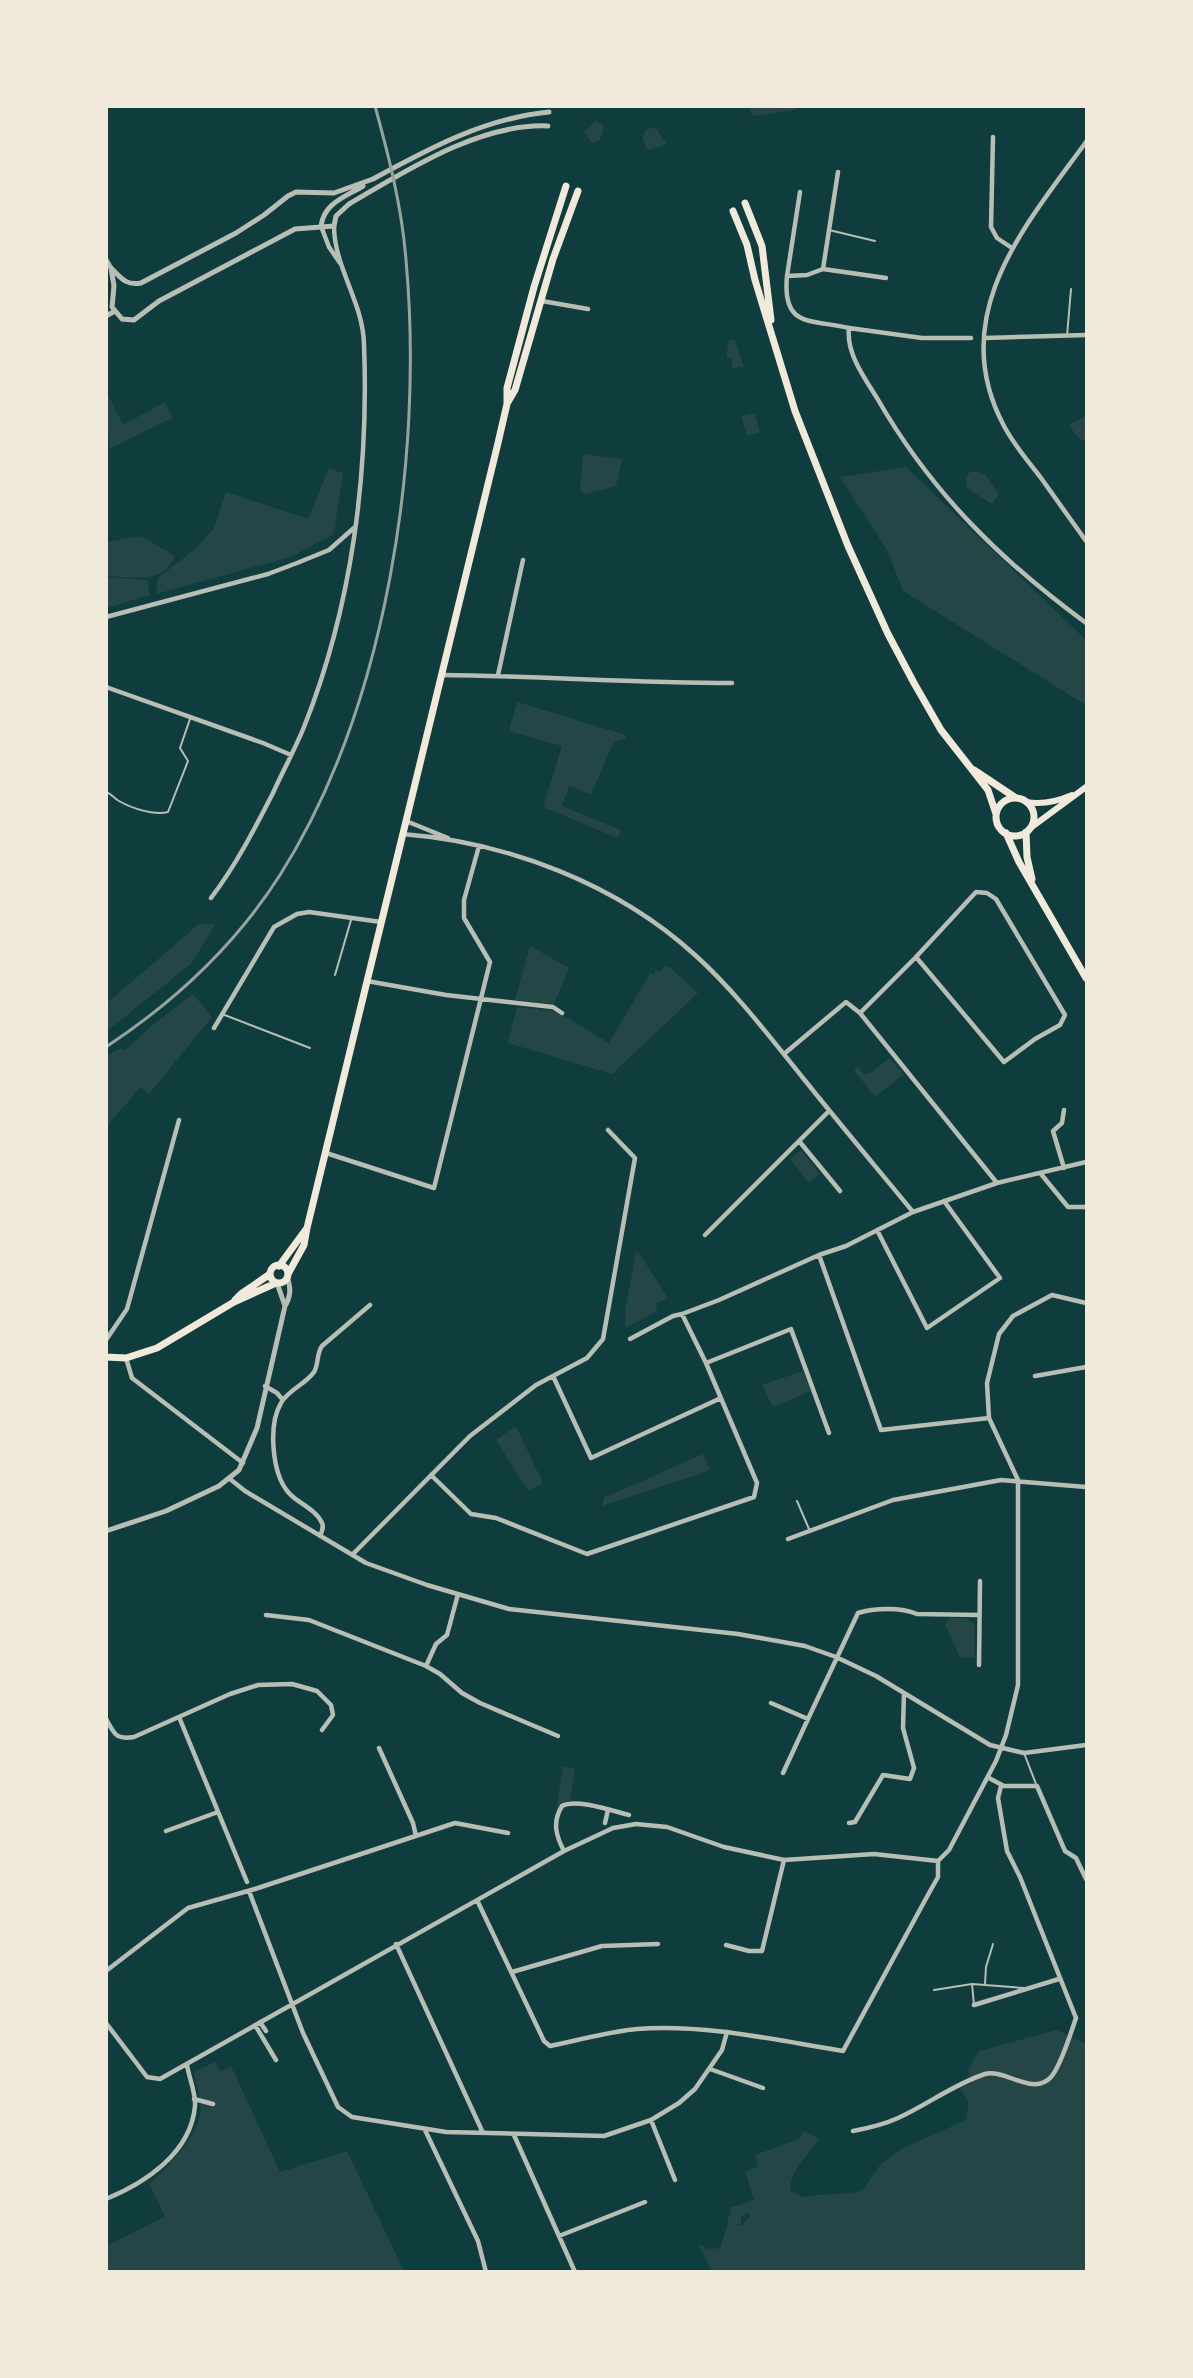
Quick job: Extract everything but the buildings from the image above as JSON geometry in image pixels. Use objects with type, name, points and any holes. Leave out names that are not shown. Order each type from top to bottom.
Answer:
[{"type":"main road","points":[[106,1357],[126,1358],[157,1348],[234,1302],[284,1282],[304,1245],[507,404],[507,388],[534,287],[566,186]]},
{"type":"main road","points":[[507,404],[515,390],[554,259],[579,191]]},
{"type":"main road","points":[[745,203],[762,246],[773,340]]},
{"type":"main road","points":[[733,211],[747,245],[795,411],[858,570],[914,683],[941,730],[988,790],[998,825],[1006,833],[1086,978]]},
{"type":"main road","points":[[969,767],[1016,798],[1026,802],[1040,804],[1061,800],[1086,788]]},
{"type":"main road","points":[[1006,833],[1017,835],[1028,830],[1086,788]]},
{"type":"main road","points":[[996,814],[1001,804],[1016,798]]},
{"type":"main road","points":[[1026,802],[1033,815],[1028,830],[1027,857],[1034,887]]},
{"type":"main road","points":[[234,1302],[241,1293],[270,1274],[273,1268],[279,1266],[307,1228]]},
{"type":"main road","points":[[279,1266],[285,1268],[287,1275]]},
{"type":"main road","points":[[270,1274],[271,1280],[277,1283]]},
{"type":"street","points":[[343,268],[329,247],[321,226],[323,214],[327,208],[374,179],[486,124],[549,112]]},
{"type":"street","points":[[211,898],[243,851],[304,726],[324,668],[346,584],[355,527],[363,446],[364,342],[360,315],[334,235],[336,216],[349,204],[477,138],[530,126],[548,126]]},
{"type":"street","points":[[993,137],[991,227],[997,238],[1012,248]]},
{"type":"street","points":[[1086,142],[1012,248],[999,273],[992,294],[984,360],[987,382],[1003,425],[1086,541]]},
{"type":"street","points":[[823,269],[838,172]]},
{"type":"street","points":[[106,259],[122,280],[135,284],[236,233],[296,192],[334,193],[374,179]]},
{"type":"street","points":[[800,192],[785,294],[790,311],[794,315],[815,322],[922,338],[970,338]]},
{"type":"street","points":[[111,268],[114,286],[112,300],[115,311],[122,318],[134,320],[159,301],[295,229],[334,226]]},
{"type":"street","points":[[787,276],[807,275],[823,269],[885,278]]},
{"type":"street","points":[[542,301],[588,309]]},
{"type":"street","points":[[106,316],[115,311]]},
{"type":"street","points":[[849,328],[849,344],[867,383],[904,444],[936,486],[1002,556],[1086,623]]},
{"type":"street","points":[[985,338],[1086,335]]},
{"type":"street","points":[[106,617],[278,571],[329,550],[355,527]]},
{"type":"street","points":[[498,675],[524,560]]},
{"type":"street","points":[[441,675],[498,675],[617,682],[732,683]]},
{"type":"street","points":[[106,687],[291,755]]},
{"type":"street","points":[[405,821],[456,841]]},
{"type":"street","points":[[402,834],[479,846],[548,866],[621,900],[695,954],[717,975],[784,1054],[913,1212]]},
{"type":"street","points":[[326,1153],[434,1188],[490,962],[464,918],[464,900],[479,846]]},
{"type":"street","points":[[860,1012],[916,957],[976,892],[987,893],[996,899],[1065,1015],[1060,1025],[1035,1039],[1004,1062],[916,957]]},
{"type":"street","points":[[214,1028],[274,927],[297,914],[309,912],[381,922]]},
{"type":"street","points":[[367,981],[446,995],[553,1008],[562,1013]]},
{"type":"street","points":[[784,1054],[846,1002],[860,1012],[997,1183]]},
{"type":"street","points":[[1064,1110],[1062,1123],[1053,1131],[1064,1168]]},
{"type":"street","points":[[705,1235],[829,1111]]},
{"type":"street","points":[[106,1340],[127,1309],[179,1120]]},
{"type":"street","points":[[352,1555],[491,1418],[536,1385],[587,1358],[603,1339],[635,1158],[608,1130]]},
{"type":"street","points":[[799,1142],[840,1191]]},
{"type":"street","points":[[630,1339],[673,1316],[846,1246],[913,1212],[997,1183],[1086,1162]]},
{"type":"street","points":[[1041,1174],[1068,1207],[1086,1207]]},
{"type":"street","points":[[877,1230],[927,1328],[1000,1278],[944,1201]]},
{"type":"street","points":[[819,1255],[881,1430],[988,1418]]},
{"type":"street","points":[[106,1531],[166,1511],[236,1474],[257,1428],[291,1289],[287,1275]]},
{"type":"street","points":[[277,1283],[285,1306]]},
{"type":"street","points":[[477,1900],[544,2041],[550,2046],[591,2036],[636,2030],[680,2029],[727,2032],[843,2051],[938,1877],[938,1861],[949,1850],[989,1778],[1001,1749],[1017,1685],[1018,1480],[988,1418],[987,1383],[999,1334],[1013,1316],[1052,1295],[1086,1303]]},
{"type":"street","points":[[320,1536],[321,1522],[287,1491],[278,1473],[273,1437],[277,1415],[284,1400],[315,1371],[317,1353],[322,1346],[370,1305]]},
{"type":"street","points":[[431,1475],[471,1514],[496,1518],[583,1554],[754,1497],[757,1483],[706,1363],[682,1314]]},
{"type":"street","points":[[706,1363],[791,1329],[829,1433]]},
{"type":"street","points":[[126,1358],[132,1378],[243,1463]]},
{"type":"street","points":[[1035,1376],[1086,1367]]},
{"type":"street","points":[[553,1376],[591,1458],[721,1398]]},
{"type":"street","points":[[266,1386],[284,1400]]},
{"type":"street","points":[[230,1479],[245,1491],[320,1536],[388,1573],[509,1609],[756,1637],[797,1644],[836,1657],[876,1676],[975,1737],[1001,1749],[1024,1753],[1086,1745]]},
{"type":"street","points":[[788,1539],[893,1500],[1001,1480],[1086,1487]]},
{"type":"street","points":[[979,1665],[980,1581]]},
{"type":"street","points":[[426,1666],[436,1644],[447,1635],[458,1594]]},
{"type":"street","points":[[783,1773],[858,1613],[909,1611],[917,1614],[979,1616]]},
{"type":"street","points":[[266,1616],[309,1620],[426,1666],[440,1674],[462,1693],[480,1703],[558,1736]]},
{"type":"street","points":[[106,1719],[116,1736],[122,1739],[134,1737],[230,1694],[258,1685],[292,1684],[317,1691],[331,1705],[333,1715],[322,1730]]},
{"type":"street","points":[[849,1822],[855,1822],[862,1814],[883,1775],[910,1779],[914,1768],[903,1728],[904,1693]]},
{"type":"street","points":[[771,1703],[808,1719]]},
{"type":"street","points":[[179,1718],[247,1882]]},
{"type":"street","points":[[379,1748],[413,1823],[416,1836]]},
{"type":"street","points":[[989,1778],[1001,1786],[1037,1786],[1065,1851],[1076,1858],[1086,1879]]},
{"type":"street","points":[[853,2131],[897,2118],[976,2077],[990,2073],[1029,2084],[1038,2084],[1050,2078],[1069,2039],[1076,2018],[1045,1938],[1007,1851],[998,1798],[1001,1786]]},
{"type":"street","points":[[564,1851],[557,1839],[555,1829],[562,1806],[572,1803],[629,1815]]},
{"type":"street","points":[[605,1823],[608,1810]]},
{"type":"street","points":[[166,1831],[218,1812]]},
{"type":"street","points":[[106,1971],[188,1908],[249,1891],[455,1823],[508,1833]]},
{"type":"street","points":[[106,2023],[150,2079],[160,2079],[396,1944],[564,1851],[613,1828],[636,1824],[653,1825],[674,1829],[724,1847],[784,1860],[874,1854],[938,1861]]},
{"type":"street","points":[[726,1945],[762,1952],[784,1860]]},
{"type":"street","points":[[249,1891],[290,1995],[291,2004],[334,2099],[344,2113],[352,2117],[425,2130],[514,2135],[604,2136],[651,2120],[679,2103],[695,2089],[710,2069],[722,2050],[727,2032]]},
{"type":"street","points":[[396,1944],[483,2133]]},
{"type":"street","points":[[512,1972],[602,1946],[658,1944]]},
{"type":"street","points":[[974,2005],[1059,1979]]},
{"type":"street","points":[[260,2022],[262,2034]]},
{"type":"street","points":[[255,2025],[276,2060]]},
{"type":"street","points":[[106,2199],[151,2176],[179,2146],[193,2115],[194,2099],[187,2065]]},
{"type":"street","points":[[710,2069],[763,2088]]},
{"type":"street","points":[[194,2099],[213,2104]]},
{"type":"street","points":[[651,2120],[675,2180]]},
{"type":"street","points":[[425,2130],[478,2241],[486,2271]]},
{"type":"street","points":[[514,2135],[575,2271]]},
{"type":"street","points":[[559,2236],[645,2202]]},
{"type":"lane","points":[[829,230],[875,241]]},
{"type":"lane","points":[[1067,336],[1071,289]]},
{"type":"lane","points":[[106,792],[118,800],[147,811],[168,812],[188,761],[180,748],[191,717]]},
{"type":"lane","points":[[335,975],[352,917]]},
{"type":"lane","points":[[222,1014],[310,1048]]},
{"type":"lane","points":[[797,1501],[809,1531]]},
{"type":"lane","points":[[1024,1753],[1037,1786]]},
{"type":"lane","points":[[984,1984],[993,1944]]},
{"type":"lane","points":[[972,1984],[974,2005]]},
{"type":"lane","points":[[933,1990],[972,1984],[1030,1989]]},
{"type":"shaded area","points":[[749,106],[796,107],[795,110],[752,116]]},
{"type":"shaded area","points":[[596,121],[604,126],[600,140],[592,143],[584,132]]},
{"type":"shaded area","points":[[655,127],[667,144],[648,150],[642,139],[646,130]]},
{"type":"shaded area","points":[[729,340],[735,340],[744,367],[732,368],[732,359],[726,357]]},
{"type":"shaded area","points":[[107,393],[123,425],[165,402],[172,418],[109,449]]},
{"type":"shaded area","points":[[755,413],[760,432],[747,436],[741,416]]},
{"type":"shaded area","points":[[1086,416],[1086,443],[1069,425]]},
{"type":"shaded area","points":[[583,454],[622,459],[616,486],[585,494],[580,490]]},
{"type":"shaded area","points":[[906,467],[1086,640],[1086,705],[903,591],[888,552],[840,477]]},
{"type":"shaded area","points":[[329,468],[343,473],[334,534],[291,557],[156,594],[158,578],[195,549],[214,528],[226,492],[308,519]]},
{"type":"shaded area","points":[[970,472],[985,474],[999,494],[992,504],[967,488],[966,477]]},
{"type":"shaded area","points":[[141,536],[175,556],[170,565],[163,572],[146,577],[107,576],[107,542]]},
{"type":"shaded area","points":[[107,577],[147,580],[150,595],[107,608]]},
{"type":"shaded area","points":[[517,702],[626,735],[625,739],[614,742],[591,794],[569,786],[562,806],[621,830],[618,838],[543,807],[562,746],[509,731]]},
{"type":"shaded area","points":[[199,924],[215,924],[192,963],[107,1031],[107,1003]]},
{"type":"shaded area","points":[[530,946],[569,968],[554,1004],[515,1000]]},
{"type":"shaded area","points":[[668,966],[698,993],[612,1074],[508,1043],[517,1007],[556,1011],[609,1043],[650,973],[653,975],[656,970],[661,972],[664,967]]},
{"type":"shaded area","points":[[193,994],[212,1017],[149,1094],[141,1087],[110,1122],[107,1130],[107,1056],[121,1048],[125,1050]]},
{"type":"shaded area","points":[[889,1058],[904,1074],[875,1097],[854,1070],[858,1067],[864,1074],[872,1072]]},
{"type":"shaded area","points":[[801,1150],[820,1174],[809,1183],[790,1159]]},
{"type":"shaded area","points":[[636,1252],[639,1253],[668,1298],[655,1304],[658,1310],[626,1328],[625,1311]]},
{"type":"shaded area","points":[[803,1371],[811,1391],[773,1407],[762,1385]]},
{"type":"shaded area","points":[[516,1426],[543,1483],[528,1491],[496,1440]]},
{"type":"shaded area","points":[[703,1454],[710,1469],[703,1473],[602,1506],[605,1494],[608,1496]]},
{"type":"shaded area","points":[[950,1618],[967,1618],[975,1624],[975,1657],[960,1658],[945,1624]]},
{"type":"shaded area","points":[[563,1766],[575,1769],[570,1800],[560,1804],[556,1811]]},
{"type":"shaded area","points":[[1057,2030],[1086,2044],[1086,2271],[712,2271],[698,2244],[709,2249],[720,2248],[728,2217],[731,2216],[730,2208],[754,2200],[745,2172],[758,2167],[755,2155],[799,2139],[804,2131],[819,2139],[793,2176],[790,2190],[802,2197],[862,2191],[880,2165],[903,2148],[966,2120],[969,2103],[960,2088],[971,2083],[968,2070],[979,2051]],"holes":[[[749,2213],[750,2216],[742,2225],[728,2224],[741,2224],[741,2216]]]},
{"type":"shaded area","points":[[215,2062],[220,2071],[231,2066],[280,2172],[347,2151],[404,2271],[107,2271],[106,2246],[164,2217],[149,2184],[175,2158],[192,2136],[200,2112],[194,2072]]},
{"type":"railway","points":[[106,1047],[156,1011],[202,970],[224,948],[263,900],[280,875],[317,808],[347,735],[372,658],[390,578],[402,497],[409,415],[410,336],[406,260],[401,221],[390,163],[375,106]]}]
